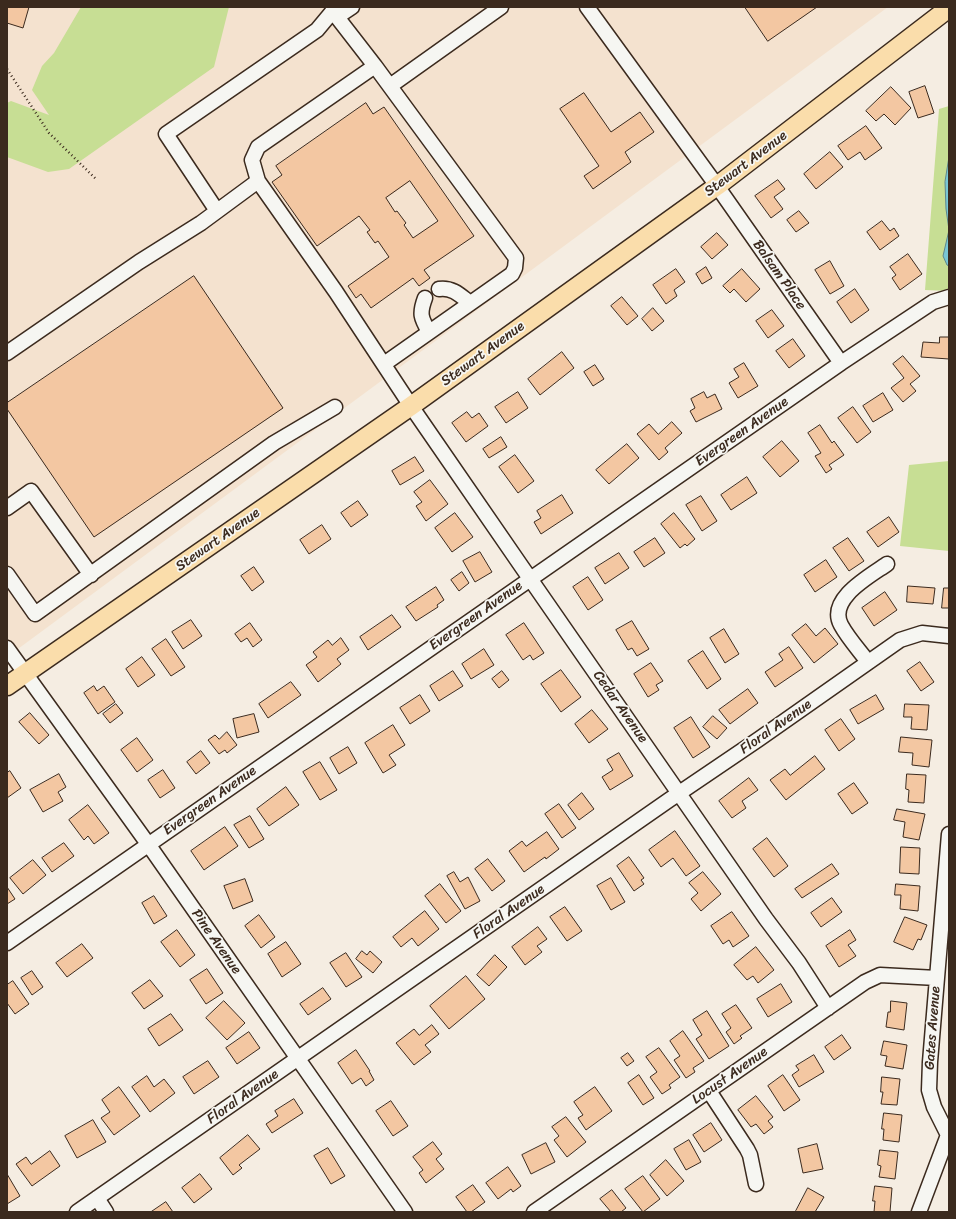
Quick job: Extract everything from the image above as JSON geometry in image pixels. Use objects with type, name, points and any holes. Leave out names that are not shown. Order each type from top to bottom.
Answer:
[{"type":"main road","name":"Stewart Avenue","points":[[7,686],[411,406],[717,186],[948,10]]},
{"type":"street","points":[[217,211],[166,134],[317,30],[334,12],[352,7]]},
{"type":"street","points":[[390,86],[501,7]]},
{"type":"street","name":"Balsam Place","points":[[587,7],[717,186],[841,363]]},
{"type":"street","points":[[334,12],[516,258],[515,268],[512,274],[384,364]]},
{"type":"street","name":"Cedar Avenue","points":[[375,66],[258,147],[252,160],[258,181],[336,292],[411,406],[530,579],[828,1008]]},
{"type":"street","points":[[7,353],[139,262],[201,223],[258,181]]},
{"type":"street","points":[[439,289],[444,288],[455,291],[470,303]]},
{"type":"street","name":"Evergreen Avenue","points":[[7,943],[841,363],[933,302],[949,297]]},
{"type":"street","points":[[425,298],[421,314],[422,320],[429,332]]},
{"type":"street","points":[[7,574],[35,614],[274,443],[334,407]]},
{"type":"street","points":[[7,508],[31,491],[91,575]]},
{"type":"street","points":[[868,662],[840,624],[838,614],[839,605],[849,592],[887,564]]},
{"type":"street","name":"Floral Avenue","points":[[77,1212],[900,640],[922,633],[949,636]]},
{"type":"street","name":"Pine Avenue","points":[[7,648],[148,844],[405,1212]]},
{"type":"street","name":"Gates Avenue","points":[[919,1212],[949,1135],[934,1107],[929,1090],[949,834]]},
{"type":"street","name":"Locust Avenue","points":[[534,1212],[865,982],[880,975],[937,978]]},
{"type":"street","points":[[709,1091],[747,1149],[750,1155],[756,1184]]},
{"type":"street","points":[[97,1198],[106,1212]]},
{"type":"path","points":[[7,69],[49,133],[96,179]]},
{"type":"shaded area","points":[[7,7],[888,7],[7,657]]},
{"type":"green space","points":[[81,7],[229,7],[214,67],[69,169],[48,172],[7,157],[7,103],[11,101],[49,115],[32,90],[42,66],[54,53]]},
{"type":"green space","points":[[949,106],[949,291],[925,290],[939,109]]},
{"type":"green space","points":[[949,461],[949,551],[900,546],[909,465]]},
{"type":"water","points":[[949,157],[949,230],[946,209],[945,182]]},
{"type":"water","points":[[949,230],[949,266],[947,265],[943,256]]},
{"type":"building","points":[[7,7],[29,7],[23,28],[7,23]]},
{"type":"building","points":[[745,7],[817,7],[768,41]]},
{"type":"building","points":[[925,86],[934,113],[918,118],[909,92]]},
{"type":"building","points":[[891,87],[911,108],[895,125],[884,114],[876,121],[866,111]]},
{"type":"building","points":[[584,93],[611,132],[640,112],[654,132],[625,152],[631,162],[593,189],[584,176],[599,166],[560,109]]},
{"type":"building","points":[[366,103],[373,114],[384,107],[474,236],[424,270],[430,278],[419,286],[413,278],[371,308],[361,294],[356,298],[348,286],[389,257],[378,241],[375,243],[367,232],[370,230],[359,216],[317,246],[272,182],[282,175],[276,166]],"holes":[[[410,181],[438,221],[413,238],[404,225],[406,223],[397,211],[395,212],[386,198]]]},
{"type":"building","points":[[866,126],[882,148],[865,160],[860,152],[848,160],[838,146]]},
{"type":"building","points":[[830,152],[843,167],[816,189],[804,174]]},
{"type":"building","points":[[778,180],[785,189],[774,197],[783,209],[771,218],[755,196]]},
{"type":"building","points":[[799,211],[809,223],[796,232],[787,220]]},
{"type":"building","points":[[882,221],[890,231],[894,228],[899,236],[880,250],[867,232]]},
{"type":"building","points":[[717,233],[728,245],[712,259],[701,247]]},
{"type":"building","points":[[908,254],[922,274],[900,290],[892,278],[896,275],[890,267]]},
{"type":"building","points":[[830,261],[844,286],[830,294],[815,270]]},
{"type":"building","points":[[706,267],[712,278],[702,284],[696,274]]},
{"type":"building","points":[[676,269],[685,282],[674,290],[677,296],[666,304],[653,285]]},
{"type":"building","points":[[742,269],[760,289],[746,302],[734,289],[730,293],[723,286]]},
{"type":"building","points":[[194,276],[283,408],[94,537],[7,409],[7,403]]},
{"type":"building","points":[[855,289],[869,310],[851,323],[837,302]]},
{"type":"building","points":[[622,297],[638,316],[627,325],[611,306]]},
{"type":"building","points":[[653,308],[664,321],[652,331],[642,319]]},
{"type":"building","points":[[772,310],[784,326],[768,338],[756,321]]},
{"type":"building","points":[[940,337],[949,337],[949,359],[921,357],[923,342],[939,343]]},
{"type":"building","points":[[793,339],[805,356],[789,368],[776,351]]},
{"type":"building","points":[[562,352],[574,368],[540,395],[528,379]]},
{"type":"building","points":[[903,356],[920,376],[910,384],[916,391],[903,402],[891,388],[904,378],[893,364]]},
{"type":"building","points":[[744,363],[758,386],[738,398],[729,383],[739,377],[734,369]]},
{"type":"building","points":[[595,365],[604,379],[593,386],[584,372]]},
{"type":"building","points":[[518,392],[528,408],[506,423],[495,407]]},
{"type":"building","points":[[704,392],[707,398],[715,394],[722,409],[696,422],[690,411],[695,408],[691,399]]},
{"type":"building","points":[[883,393],[893,410],[873,422],[863,406]]},
{"type":"building","points":[[853,407],[871,432],[857,443],[838,418]]},
{"type":"building","points":[[467,412],[472,418],[479,413],[488,426],[466,442],[452,423]]},
{"type":"building","points":[[672,422],[682,433],[665,448],[668,452],[659,460],[637,434],[649,424],[658,434]]},
{"type":"building","points":[[820,425],[832,443],[834,441],[844,455],[829,465],[832,469],[826,473],[815,456],[821,453],[808,433]]},
{"type":"building","points":[[501,437],[507,447],[489,458],[483,449]]},
{"type":"building","points":[[782,441],[799,461],[780,477],[763,457]]},
{"type":"building","points":[[627,444],[639,458],[609,484],[596,470]]},
{"type":"building","points":[[515,455],[534,481],[518,493],[499,467]]},
{"type":"building","points":[[415,457],[424,471],[400,485],[392,471]]},
{"type":"building","points":[[747,477],[757,493],[731,510],[721,495]]},
{"type":"building","points":[[430,480],[448,504],[426,521],[416,506],[422,502],[414,492]]},
{"type":"building","points":[[562,495],[573,513],[541,534],[534,522],[541,518],[537,511]]},
{"type":"building","points":[[701,496],[717,521],[702,531],[686,505]]},
{"type":"building","points":[[358,501],[368,515],[351,527],[341,513]]},
{"type":"building","points":[[455,513],[473,537],[452,552],[435,528]]},
{"type":"building","points":[[674,513],[695,539],[687,546],[685,544],[680,548],[661,524]]},
{"type":"building","points":[[889,517],[899,532],[878,547],[867,532]]},
{"type":"building","points":[[322,525],[331,539],[309,554],[300,540]]},
{"type":"building","points":[[655,538],[665,553],[644,567],[634,552]]},
{"type":"building","points":[[848,538],[864,561],[849,571],[833,548]]},
{"type":"building","points":[[480,552],[492,572],[475,582],[463,561]]},
{"type":"building","points":[[619,553],[629,568],[605,584],[595,568]]},
{"type":"building","points":[[826,560],[837,577],[815,592],[804,575]]},
{"type":"building","points":[[254,567],[264,582],[252,591],[241,576]]},
{"type":"building","points":[[462,572],[469,583],[459,591],[451,580]]},
{"type":"building","points":[[588,577],[603,600],[588,610],[573,587]]},
{"type":"building","points":[[908,586],[935,588],[933,604],[907,602]]},
{"type":"building","points":[[436,587],[444,600],[437,605],[438,607],[416,621],[406,607]]},
{"type":"building","points":[[944,588],[949,588],[949,608],[942,608]]},
{"type":"building","points":[[885,592],[897,610],[874,626],[862,608]]},
{"type":"building","points":[[392,615],[401,627],[368,650],[360,637]]},
{"type":"building","points":[[191,620],[202,636],[183,649],[172,632]]},
{"type":"building","points":[[632,621],[649,649],[637,656],[632,648],[628,650],[616,630]]},
{"type":"building","points":[[250,623],[262,640],[253,647],[247,638],[241,642],[235,634]]},
{"type":"building","points":[[524,623],[544,653],[533,660],[530,655],[523,660],[506,635]]},
{"type":"building","points":[[806,624],[816,636],[825,628],[838,644],[814,663],[792,635]]},
{"type":"building","points":[[724,629],[739,654],[725,663],[710,638]]},
{"type":"building","points":[[341,638],[349,650],[337,659],[341,664],[318,682],[306,665],[317,657],[313,652],[328,640],[332,645]]},
{"type":"building","points":[[166,639],[185,667],[171,676],[152,649]]},
{"type":"building","points":[[789,647],[803,668],[775,687],[765,672],[783,660],[779,654]]},
{"type":"building","points":[[484,649],[494,665],[471,679],[462,664]]},
{"type":"building","points":[[703,651],[721,679],[707,689],[688,661]]},
{"type":"building","points":[[142,657],[155,675],[138,687],[126,669]]},
{"type":"building","points":[[920,662],[934,682],[921,691],[907,671]]},
{"type":"building","points":[[651,663],[663,681],[656,685],[659,690],[648,697],[634,674]]},
{"type":"building","points":[[561,670],[581,697],[561,712],[541,684]]},
{"type":"building","points":[[453,671],[463,686],[439,701],[430,686]]},
{"type":"building","points":[[502,671],[509,680],[499,688],[492,679]]},
{"type":"building","points":[[291,682],[301,695],[268,718],[259,704]]},
{"type":"building","points":[[94,686],[97,691],[104,686],[115,702],[98,714],[84,693]]},
{"type":"building","points":[[748,689],[758,703],[730,724],[719,710]]},
{"type":"building","points":[[420,695],[430,711],[410,724],[400,708]]},
{"type":"building","points":[[876,695],[884,709],[858,724],[850,710]]},
{"type":"building","points":[[116,704],[123,713],[110,723],[103,714]]},
{"type":"building","points":[[905,704],[929,705],[927,730],[911,729],[912,717],[904,717]]},
{"type":"building","points":[[592,710],[608,729],[589,743],[575,724]]},
{"type":"building","points":[[30,713],[49,735],[39,744],[19,722]]},
{"type":"building","points":[[254,714],[259,732],[237,738],[233,719]]},
{"type":"building","points":[[713,716],[727,728],[717,739],[703,727]]},
{"type":"building","points":[[691,717],[710,747],[693,758],[674,728]]},
{"type":"building","points":[[841,719],[855,739],[839,751],[825,730]]},
{"type":"building","points":[[393,725],[405,745],[389,755],[396,765],[383,773],[365,743]]},
{"type":"building","points":[[227,732],[237,745],[227,753],[225,750],[219,754],[208,740],[215,735],[219,739]]},
{"type":"building","points":[[901,737],[932,740],[929,767],[912,765],[913,753],[899,752]]},
{"type":"building","points":[[137,738],[153,760],[137,772],[121,750]]},
{"type":"building","points":[[348,747],[357,763],[339,774],[330,758]]},
{"type":"building","points":[[201,751],[210,763],[196,774],[187,762]]},
{"type":"building","points":[[619,753],[633,776],[610,790],[602,777],[613,770],[607,760]]},
{"type":"building","points":[[815,756],[825,769],[786,800],[770,780],[785,769],[790,775]]},
{"type":"building","points":[[320,762],[337,790],[320,800],[303,772]]},
{"type":"building","points":[[163,770],[175,788],[160,798],[148,780]]},
{"type":"building","points":[[10,771],[21,788],[7,798],[7,773]]},
{"type":"building","points":[[59,774],[66,787],[58,792],[63,801],[43,812],[30,790]]},
{"type":"building","points":[[907,774],[926,775],[924,803],[908,802],[909,790],[906,789]]},
{"type":"building","points":[[749,778],[758,790],[742,801],[746,808],[732,818],[719,801]]},
{"type":"building","points":[[854,783],[868,803],[852,814],[838,794]]},
{"type":"building","points":[[286,787],[299,805],[269,826],[257,809]]},
{"type":"building","points":[[582,793],[594,809],[579,820],[568,805]]},
{"type":"building","points":[[559,804],[576,828],[562,838],[545,814]]},
{"type":"building","points":[[88,805],[109,833],[94,844],[88,836],[84,840],[69,820]]},
{"type":"building","points":[[897,809],[925,814],[919,840],[903,837],[905,822],[894,820]]},
{"type":"building","points":[[250,816],[264,839],[249,848],[234,825]]},
{"type":"building","points":[[225,827],[238,846],[204,870],[191,851]]},
{"type":"building","points":[[675,831],[700,866],[686,876],[673,858],[661,867],[649,850]]},
{"type":"building","points":[[547,832],[559,849],[546,859],[545,857],[524,872],[509,851],[522,841],[526,846]]},
{"type":"building","points":[[767,838],[788,866],[774,877],[753,849]]},
{"type":"building","points":[[64,843],[74,856],[52,872],[42,858]]},
{"type":"building","points":[[901,847],[920,848],[919,874],[900,873]]},
{"type":"building","points":[[629,857],[644,878],[641,880],[644,884],[634,891],[617,866]]},
{"type":"building","points":[[488,859],[505,881],[492,891],[475,869]]},
{"type":"building","points":[[33,860],[46,875],[23,894],[10,878]]},
{"type":"building","points":[[832,864],[839,874],[802,898],[795,889]]},
{"type":"building","points":[[454,872],[460,882],[468,877],[480,901],[465,909],[447,876]]},
{"type":"building","points":[[703,872],[721,894],[701,911],[691,899],[698,893],[689,883]]},
{"type":"building","points":[[611,878],[625,902],[611,910],[597,886]]},
{"type":"building","points":[[245,879],[253,901],[233,909],[224,886]]},
{"type":"building","points":[[440,884],[461,911],[446,923],[425,896]]},
{"type":"building","points":[[896,884],[920,886],[918,911],[900,909],[901,895],[895,895]]},
{"type":"building","points":[[7,887],[15,899],[7,904]]},
{"type":"building","points":[[154,896],[167,916],[154,924],[142,903]]},
{"type":"building","points":[[832,898],[842,912],[821,927],[811,913]]},
{"type":"building","points":[[565,907],[582,931],[567,941],[550,917]]},
{"type":"building","points":[[425,911],[439,929],[418,946],[412,938],[401,947],[393,937]]},
{"type":"building","points":[[732,912],[749,936],[733,947],[729,940],[723,944],[711,926]]},
{"type":"building","points":[[259,915],[275,937],[261,948],[245,926]]},
{"type":"building","points":[[905,917],[927,925],[921,940],[918,939],[913,950],[894,942]]},
{"type":"building","points":[[538,927],[547,939],[537,946],[542,952],[525,965],[512,947]]},
{"type":"building","points":[[177,930],[195,955],[180,967],[161,942]]},
{"type":"building","points":[[850,930],[856,940],[848,945],[856,956],[839,967],[826,946]]},
{"type":"building","points":[[286,942],[301,964],[282,977],[268,954]]},
{"type":"building","points":[[82,944],[93,958],[67,977],[56,963]]},
{"type":"building","points":[[756,947],[774,970],[758,983],[753,976],[747,980],[734,965]]},
{"type":"building","points":[[362,951],[367,955],[370,951],[382,962],[373,973],[356,959]]},
{"type":"building","points":[[346,953],[362,977],[346,987],[330,963]]},
{"type":"building","points":[[495,955],[507,967],[489,986],[477,975]]},
{"type":"building","points":[[207,969],[223,993],[206,1004],[190,980]]},
{"type":"building","points":[[32,971],[43,987],[32,995],[21,978]]},
{"type":"building","points":[[466,976],[485,999],[449,1029],[430,1006]]},
{"type":"building","points":[[150,980],[163,996],[144,1009],[132,993]]},
{"type":"building","points":[[13,981],[29,1004],[15,1014],[7,1003],[7,985]]},
{"type":"building","points":[[781,984],[792,1002],[768,1017],[757,999]]},
{"type":"building","points":[[323,988],[331,999],[308,1015],[300,1004]]},
{"type":"building","points":[[224,1001],[245,1023],[227,1040],[206,1018]]},
{"type":"building","points":[[891,1001],[907,1003],[904,1030],[886,1027]]},
{"type":"building","points":[[736,1005],[752,1028],[740,1036],[742,1038],[734,1044],[726,1032],[731,1028],[722,1014]]},
{"type":"building","points":[[707,1011],[729,1046],[709,1059],[696,1039],[702,1035],[693,1020]]},
{"type":"building","points":[[171,1014],[183,1030],[159,1046],[148,1029]]},
{"type":"building","points":[[432,1025],[439,1034],[425,1045],[431,1052],[414,1065],[396,1043],[414,1029],[419,1035]]},
{"type":"building","points":[[683,1031],[704,1061],[693,1068],[695,1072],[686,1078],[674,1060],[680,1056],[670,1041]]},
{"type":"building","points":[[249,1032],[260,1048],[237,1064],[226,1048]]},
{"type":"building","points":[[842,1035],[851,1048],[834,1060],[825,1047]]},
{"type":"building","points":[[884,1041],[907,1045],[903,1069],[885,1066],[887,1056],[881,1055]]},
{"type":"building","points":[[659,1048],[680,1077],[669,1085],[671,1088],[662,1094],[650,1077],[657,1072],[646,1057]]},
{"type":"building","points":[[356,1050],[370,1071],[374,1080],[366,1086],[361,1078],[352,1084],[338,1063]]},
{"type":"building","points":[[628,1053],[634,1061],[627,1066],[621,1058]]},
{"type":"building","points":[[814,1055],[824,1072],[799,1087],[792,1075],[799,1070],[796,1066]]},
{"type":"building","points":[[208,1061],[219,1077],[194,1094],[183,1077]]},
{"type":"building","points":[[639,1075],[654,1098],[643,1105],[628,1083]]},
{"type":"building","points":[[783,1075],[800,1100],[784,1111],[768,1086]]},
{"type":"building","points":[[147,1076],[154,1087],[164,1079],[175,1093],[150,1112],[132,1087]]},
{"type":"building","points":[[882,1077],[900,1079],[897,1105],[881,1104],[883,1092],[881,1092]]},
{"type":"building","points":[[119,1087],[140,1116],[114,1135],[101,1118],[110,1112],[102,1100]]},
{"type":"building","points":[[595,1087],[612,1111],[586,1130],[578,1118],[583,1115],[574,1102]]},
{"type":"building","points":[[756,1096],[773,1117],[768,1121],[773,1127],[764,1134],[756,1124],[751,1127],[738,1110]]},
{"type":"building","points":[[294,1099],[303,1113],[272,1133],[266,1124],[278,1116],[275,1111]]},
{"type":"building","points":[[391,1101],[408,1126],[393,1136],[376,1111]]},
{"type":"building","points":[[884,1113],[902,1115],[899,1142],[883,1140],[884,1129],[882,1129]]},
{"type":"building","points":[[566,1117],[586,1142],[567,1157],[554,1140],[559,1136],[552,1127]]},
{"type":"building","points":[[93,1120],[106,1142],[77,1158],[65,1136]]},
{"type":"building","points":[[711,1123],[722,1140],[704,1152],[693,1135]]},
{"type":"building","points":[[248,1135],[260,1149],[239,1165],[242,1168],[233,1175],[220,1158]]},
{"type":"building","points":[[689,1140],[701,1162],[686,1170],[674,1149]]},
{"type":"building","points":[[433,1142],[442,1154],[436,1159],[444,1169],[426,1183],[419,1173],[423,1170],[413,1157]]},
{"type":"building","points":[[546,1143],[555,1162],[531,1174],[522,1155]]},
{"type":"building","points":[[817,1144],[823,1169],[803,1173],[798,1149]]},
{"type":"building","points":[[328,1148],[345,1176],[331,1184],[314,1156]]},
{"type":"building","points":[[880,1150],[898,1152],[895,1179],[879,1177],[881,1166],[878,1165]]},
{"type":"building","points":[[50,1151],[60,1166],[32,1186],[16,1164],[26,1157],[31,1164]]},
{"type":"building","points":[[666,1160],[684,1181],[667,1196],[650,1175]]},
{"type":"building","points":[[508,1167],[521,1186],[513,1192],[511,1189],[498,1199],[486,1183]]},
{"type":"building","points":[[7,1174],[20,1196],[7,1204]]},
{"type":"building","points":[[200,1174],[212,1189],[194,1203],[182,1188]]},
{"type":"building","points":[[643,1176],[660,1199],[643,1212],[625,1189]]},
{"type":"building","points":[[473,1185],[485,1202],[471,1212],[467,1212],[456,1197]]},
{"type":"building","points":[[875,1186],[892,1188],[890,1212],[874,1212],[875,1201],[873,1201]]},
{"type":"building","points":[[808,1188],[824,1197],[815,1212],[797,1212],[796,1211]]},
{"type":"building","points":[[612,1190],[626,1208],[621,1212],[611,1212],[600,1199]]},
{"type":"building","points":[[166,1202],[173,1212],[151,1212]]}]
